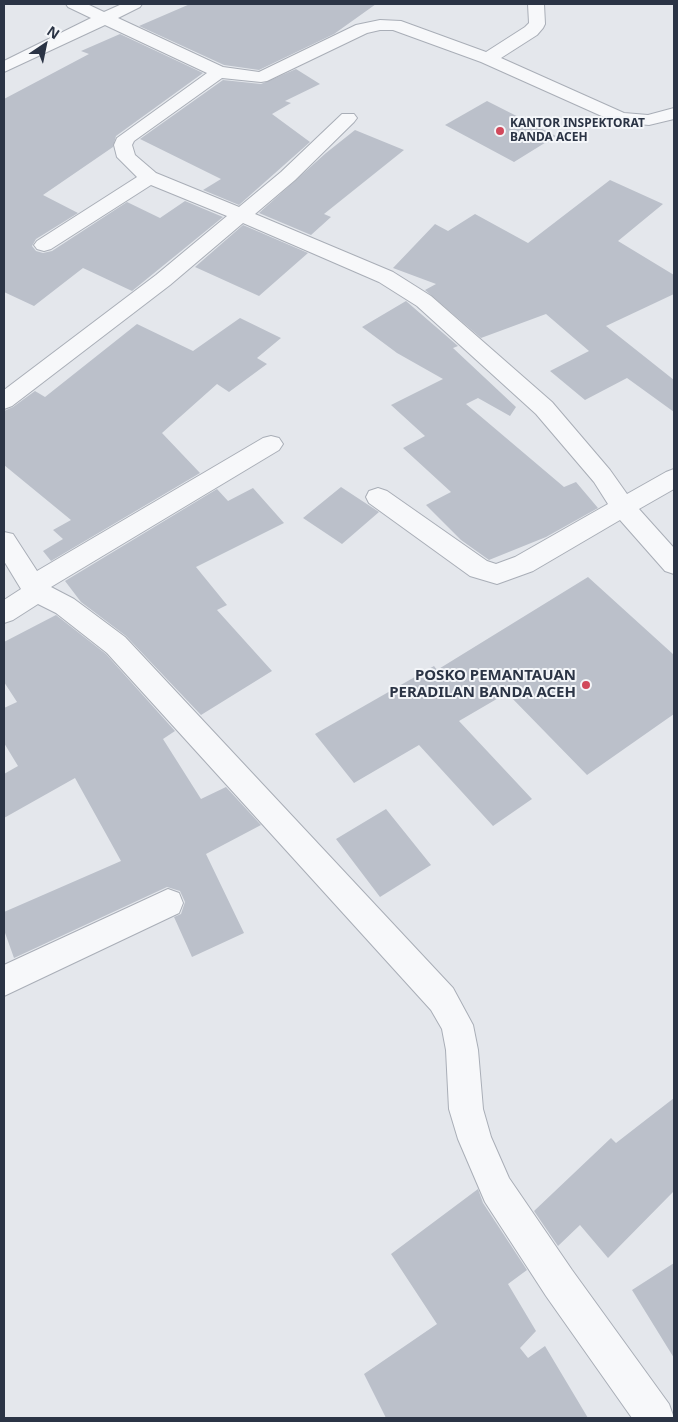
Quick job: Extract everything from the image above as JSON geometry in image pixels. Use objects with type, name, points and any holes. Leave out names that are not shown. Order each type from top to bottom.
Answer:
[{"type":"street","points":[[74,4],[219,72],[261,76],[343,37],[380,25],[403,27],[487,58],[621,118],[649,120],[674,113]]},
{"type":"street","points":[[4,66],[134,4]]},
{"type":"street","points":[[487,58],[504,50],[531,31],[536,24],[536,4]]},
{"type":"street","points":[[219,72],[126,138],[124,145],[126,157],[149,177],[352,261],[386,277],[424,300],[544,408],[602,476],[624,507],[674,564]]},
{"type":"street","points":[[4,401],[163,280],[288,176],[348,118]]},
{"type":"street","points":[[44,245],[115,201],[149,177]]},
{"type":"street","points":[[4,613],[34,589],[271,444]]},
{"type":"street","points":[[378,496],[479,569],[491,574],[524,564],[674,478]]},
{"type":"street","points":[[4,541],[34,589],[65,606],[116,645],[442,999],[456,1025],[462,1050],[466,1109],[475,1139],[498,1190],[559,1283],[654,1418]]},
{"type":"street","points":[[4,981],[168,903]]},
{"type":"building","points":[[190,4],[376,4],[334,34],[259,70],[224,65],[139,26]]},
{"type":"building","points":[[120,34],[203,73],[116,136],[113,147],[43,195],[78,213],[36,239],[32,246],[36,251],[43,253],[52,251],[127,202],[160,218],[185,201],[223,217],[132,291],[83,268],[34,306],[4,292],[4,99],[89,54],[81,51]]},
{"type":"building","points":[[296,69],[320,84],[285,101],[291,103],[272,114],[310,142],[239,205],[203,190],[221,179],[140,139],[223,80],[261,84]]},
{"type":"building","name":"KANTOR INSPEKTORAT BANDA ACEH","points":[[487,101],[556,136],[514,162],[445,125]]},
{"type":"building","points":[[355,130],[404,150],[324,214],[331,217],[311,235],[259,213],[326,153]]},
{"type":"building","points":[[610,180],[663,204],[618,241],[674,275],[674,294],[606,326],[674,380],[674,412],[627,378],[585,400],[550,371],[589,351],[546,314],[481,338],[425,290],[436,284],[393,268],[435,224],[448,231],[475,214],[528,243]]},
{"type":"building","points":[[243,225],[308,253],[259,296],[195,267]]},
{"type":"building","points":[[406,301],[458,346],[453,348],[516,407],[510,416],[478,398],[466,404],[564,487],[576,482],[598,508],[546,537],[489,560],[461,540],[426,505],[451,492],[403,448],[425,436],[391,405],[443,379],[397,353],[362,327]]},
{"type":"building","points":[[240,318],[281,338],[257,358],[267,364],[229,392],[217,384],[162,433],[200,473],[51,561],[43,551],[63,539],[53,530],[71,520],[4,465],[4,411],[13,407],[35,391],[45,397],[137,324],[193,351]]},
{"type":"building","points":[[341,487],[379,512],[342,544],[303,518]]},
{"type":"building","points":[[253,488],[284,523],[196,567],[227,605],[217,610],[272,671],[201,715],[126,636],[81,602],[65,581],[217,489],[228,501]]},
{"type":"building","points":[[588,577],[674,655],[674,714],[587,775],[507,693],[459,721],[532,799],[493,826],[419,745],[354,783],[315,734],[434,666],[437,670]]},
{"type":"building","points":[[56,615],[106,654],[175,731],[163,739],[201,799],[226,787],[261,825],[206,854],[244,933],[192,957],[174,917],[181,914],[185,902],[180,891],[167,887],[14,958],[4,930],[4,912],[121,861],[75,778],[4,818],[4,774],[18,766],[4,743],[4,708],[17,702],[4,682],[4,642]]},
{"type":"building","points":[[386,809],[431,865],[380,897],[336,839]]},
{"type":"building","points":[[674,1098],[674,1191],[608,1258],[580,1225],[558,1246],[534,1211],[611,1138],[616,1143]]},
{"type":"building","points":[[478,1189],[483,1203],[527,1270],[508,1284],[536,1331],[520,1348],[528,1358],[545,1346],[588,1418],[386,1418],[364,1374],[437,1324],[391,1254]]},
{"type":"building","points":[[674,1263],[674,1358],[632,1290]]},
{"type":"place","name":"KANTOR INSPEKTORAT BANDA ACEH","points":[[500,131]]},
{"type":"place","name":"POSKO PEMANTAUAN PERADILAN BANDA ACEH","points":[[586,685]]}]
